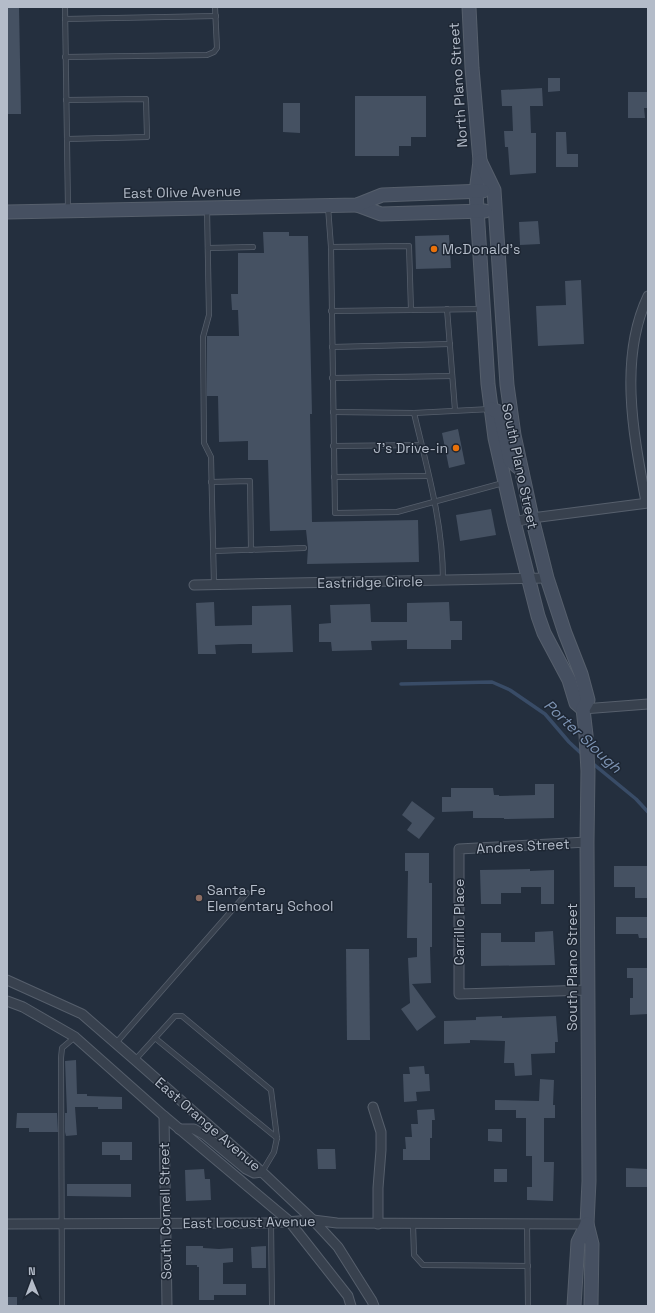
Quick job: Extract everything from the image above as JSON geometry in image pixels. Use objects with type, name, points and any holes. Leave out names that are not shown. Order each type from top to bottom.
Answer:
[{"type":"main road","name":"North Plano Street","points":[[469,7],[472,68],[480,161],[476,192]]},
{"type":"main road","name":"North Plano Street","points":[[480,161],[494,190]]},
{"type":"main road","name":"East Olive Avenue","points":[[7,212],[357,204],[382,195],[494,190]]},
{"type":"main road","name":"South Plano Street","points":[[494,190],[507,385],[514,435],[547,578],[584,684],[588,700],[583,709],[588,771],[589,1181],[587,1224],[592,1244],[591,1306]]},
{"type":"main road","name":"South Plano Street","points":[[476,192],[491,409],[495,438],[514,522],[544,633],[569,680],[576,703],[583,709]]},
{"type":"main road","name":"East Olive Avenue","points":[[357,204],[381,214],[495,210]]},
{"type":"main road","points":[[491,409],[500,415],[510,460],[521,469]]},
{"type":"main road","name":"South Plano Street","points":[[574,1306],[578,1242],[587,1224]]},
{"type":"street","points":[[514,522],[532,518],[647,503],[634,440],[631,389],[633,345],[642,309],[648,296]]},
{"type":"street","name":"Eastridge Circle","points":[[194,585],[547,578]]},
{"type":"street","points":[[583,709],[648,704]]},
{"type":"street","name":"Andres Street","points":[[459,849],[587,842]]},
{"type":"street","name":"Carrillo Place","points":[[459,849],[459,994],[588,990]]},
{"type":"street","name":"East Orange Avenue","points":[[7,980],[82,1014],[262,1172],[313,1220],[338,1247],[374,1306]]},
{"type":"street","name":"East Orange Avenue","points":[[7,1001],[23,1007],[75,1037],[179,1129],[289,1221],[348,1296],[351,1306]]},
{"type":"street","points":[[373,1107],[381,1132],[378,1224]]},
{"type":"street","name":"South Cornell Street","points":[[164,1116],[166,1306]]},
{"type":"street","points":[[179,1129],[194,1129],[205,1135],[246,1169],[254,1173],[262,1172]]},
{"type":"street","name":"East Locust Avenue","points":[[7,1224],[271,1223],[313,1220],[337,1223],[378,1224],[587,1224]]},
{"type":"lane","points":[[65,7],[68,211]]},
{"type":"lane","points":[[65,57],[207,55],[214,52],[216,48],[215,7]]},
{"type":"lane","points":[[65,18],[216,16]]},
{"type":"lane","points":[[66,100],[146,98],[147,137],[67,139]]},
{"type":"lane","points":[[328,205],[331,247],[335,513],[397,512],[505,483]]},
{"type":"lane","points":[[207,208],[209,315],[203,337],[204,443],[211,457],[214,585]]},
{"type":"lane","points":[[331,247],[409,246],[411,310]]},
{"type":"lane","points":[[208,248],[253,247]]},
{"type":"lane","points":[[331,311],[484,308]]},
{"type":"lane","points":[[447,309],[455,410]]},
{"type":"lane","points":[[332,347],[450,344]]},
{"type":"lane","points":[[332,378],[452,376]]},
{"type":"lane","points":[[333,412],[414,413],[491,409]]},
{"type":"lane","points":[[414,413],[435,502],[443,556],[443,580]]},
{"type":"lane","points":[[334,446],[421,444]]},
{"type":"lane","points":[[334,477],[428,476]]},
{"type":"lane","points":[[211,482],[250,481],[251,550]]},
{"type":"lane","points":[[214,552],[304,548]]},
{"type":"lane","points":[[116,1044],[247,893]]},
{"type":"lane","points":[[135,1060],[175,1016],[182,1016],[271,1090],[277,1138],[274,1152],[262,1172]]},
{"type":"lane","points":[[62,1306],[61,1058],[62,1048],[75,1037]]},
{"type":"lane","points":[[155,1038],[277,1138]]},
{"type":"lane","points":[[271,1223],[272,1306]]},
{"type":"lane","points":[[413,1224],[414,1255],[423,1265],[528,1266]]},
{"type":"lane","points":[[527,1224],[528,1306]]},
{"type":"building","points":[[7,7],[19,7],[21,114],[7,114]]},
{"type":"building","points":[[548,78],[560,78],[560,91],[548,92]]},
{"type":"building","points":[[542,88],[543,106],[530,106],[531,133],[536,133],[536,173],[510,175],[508,147],[505,147],[504,131],[513,131],[512,106],[502,106],[501,90]]},
{"type":"building","points":[[628,92],[648,92],[648,108],[644,108],[645,118],[628,118]]},
{"type":"building","points":[[355,96],[426,96],[426,137],[411,137],[411,146],[399,146],[399,156],[355,156]]},
{"type":"building","points":[[283,103],[300,103],[300,133],[283,132]]},
{"type":"building","points":[[556,132],[566,132],[567,154],[578,154],[578,167],[556,167]]},
{"type":"building","points":[[538,221],[540,244],[520,245],[519,222]]},
{"type":"building","points":[[263,232],[289,232],[289,236],[308,236],[312,414],[310,414],[312,522],[418,520],[419,562],[307,564],[308,548],[306,530],[270,531],[268,460],[248,460],[248,441],[219,442],[218,396],[207,396],[207,336],[239,336],[238,310],[232,310],[231,294],[238,294],[238,253],[264,253]]},
{"type":"building","points":[[449,235],[451,268],[416,269],[415,236]]},
{"type":"building","points":[[581,280],[584,344],[538,346],[536,306],[566,305],[565,281]]},
{"type":"building","points":[[458,429],[465,464],[449,468],[442,433]]},
{"type":"building","points":[[491,509],[496,535],[460,541],[456,515]]},
{"type":"building","points":[[214,602],[215,626],[252,625],[252,606],[291,605],[293,652],[252,653],[252,644],[241,644],[215,645],[216,654],[198,654],[196,603]]},
{"type":"building","points":[[449,602],[450,621],[462,621],[462,640],[451,640],[451,649],[407,649],[407,640],[371,641],[372,650],[332,651],[331,642],[319,642],[319,624],[331,623],[330,605],[370,604],[371,622],[407,622],[407,603]]},
{"type":"building","points":[[535,784],[554,784],[554,818],[473,818],[473,811],[442,812],[442,797],[451,797],[451,788],[493,788],[494,795],[499,796],[535,795]]},
{"type":"building","points":[[412,801],[435,818],[419,839],[407,830],[412,823],[402,815]]},
{"type":"building","points":[[405,853],[429,853],[429,883],[432,883],[432,947],[430,947],[431,983],[412,984],[436,1017],[417,1031],[401,1009],[410,1003],[408,958],[417,957],[417,938],[407,938],[408,871],[405,871]]},
{"type":"building","points":[[614,866],[648,866],[647,898],[635,898],[635,887],[614,887]]},
{"type":"building","points":[[530,869],[530,871],[554,870],[554,904],[541,904],[541,887],[521,887],[521,893],[501,893],[501,904],[481,904],[480,870]]},
{"type":"building","points":[[616,917],[648,917],[648,938],[639,938],[638,934],[616,934]]},
{"type":"building","points":[[553,931],[555,965],[481,966],[481,933],[501,933],[501,942],[535,942],[535,932]]},
{"type":"building","points":[[346,949],[369,949],[370,1040],[347,1040]]},
{"type":"building","points":[[627,968],[648,968],[648,1014],[630,1015],[630,998],[633,998],[633,978],[627,978]]},
{"type":"building","points":[[502,1016],[502,1018],[556,1016],[558,1042],[555,1042],[555,1053],[531,1054],[532,1075],[515,1076],[514,1063],[504,1063],[505,1041],[470,1040],[470,1043],[444,1044],[444,1021],[476,1020],[476,1017]]},
{"type":"building","points":[[76,1060],[77,1094],[87,1094],[87,1096],[122,1097],[122,1109],[75,1107],[77,1135],[66,1136],[65,1113],[67,1113],[65,1061]]},
{"type":"building","points":[[424,1066],[425,1074],[429,1074],[430,1091],[416,1092],[417,1101],[404,1102],[403,1074],[410,1074],[409,1067]]},
{"type":"building","points":[[540,1079],[554,1080],[553,1105],[555,1105],[555,1118],[544,1118],[544,1162],[554,1162],[553,1201],[527,1200],[527,1187],[532,1187],[532,1156],[526,1156],[526,1118],[516,1118],[516,1110],[495,1110],[495,1100],[539,1101]]},
{"type":"building","points":[[434,1109],[435,1120],[432,1120],[430,1160],[403,1160],[403,1149],[406,1149],[405,1137],[412,1137],[411,1124],[418,1124],[417,1110]]},
{"type":"building","points":[[17,1113],[57,1113],[58,1132],[29,1132],[29,1128],[16,1128]]},
{"type":"building","points":[[488,1129],[502,1129],[502,1142],[488,1141]]},
{"type":"building","points":[[102,1142],[132,1142],[132,1160],[120,1160],[120,1155],[102,1155]]},
{"type":"building","points":[[317,1149],[335,1149],[336,1169],[318,1169]]},
{"type":"building","points":[[626,1168],[648,1169],[648,1187],[626,1187]]},
{"type":"building","points":[[204,1169],[205,1179],[210,1179],[211,1200],[186,1201],[185,1170]]},
{"type":"building","points":[[494,1169],[507,1169],[507,1182],[494,1182]]},
{"type":"building","points":[[67,1184],[131,1184],[131,1197],[67,1196]]},
{"type":"building","points":[[186,1246],[203,1246],[203,1248],[219,1249],[233,1248],[233,1262],[223,1263],[223,1284],[246,1284],[246,1295],[214,1295],[214,1300],[199,1300],[199,1267],[197,1267],[197,1265],[186,1265]]},
{"type":"building","points":[[266,1246],[266,1268],[252,1268],[251,1247]]},
{"type":"building","points":[[7,1297],[17,1297],[17,1306],[7,1306]]},
{"type":"waterway","name":"Porter Slough","points":[[401,684],[492,682],[510,690],[545,714],[569,742],[584,756]]},
{"type":"waterway","name":"Porter Slough","points":[[592,763],[636,799],[648,812]]},
{"type":"place","name":"McDonald's","points":[[434,249]]},
{"type":"place","name":"J's Drive-in","points":[[456,448]]},
{"type":"place","name":"Santa Fe Elementary School","points":[[199,898]]}]
